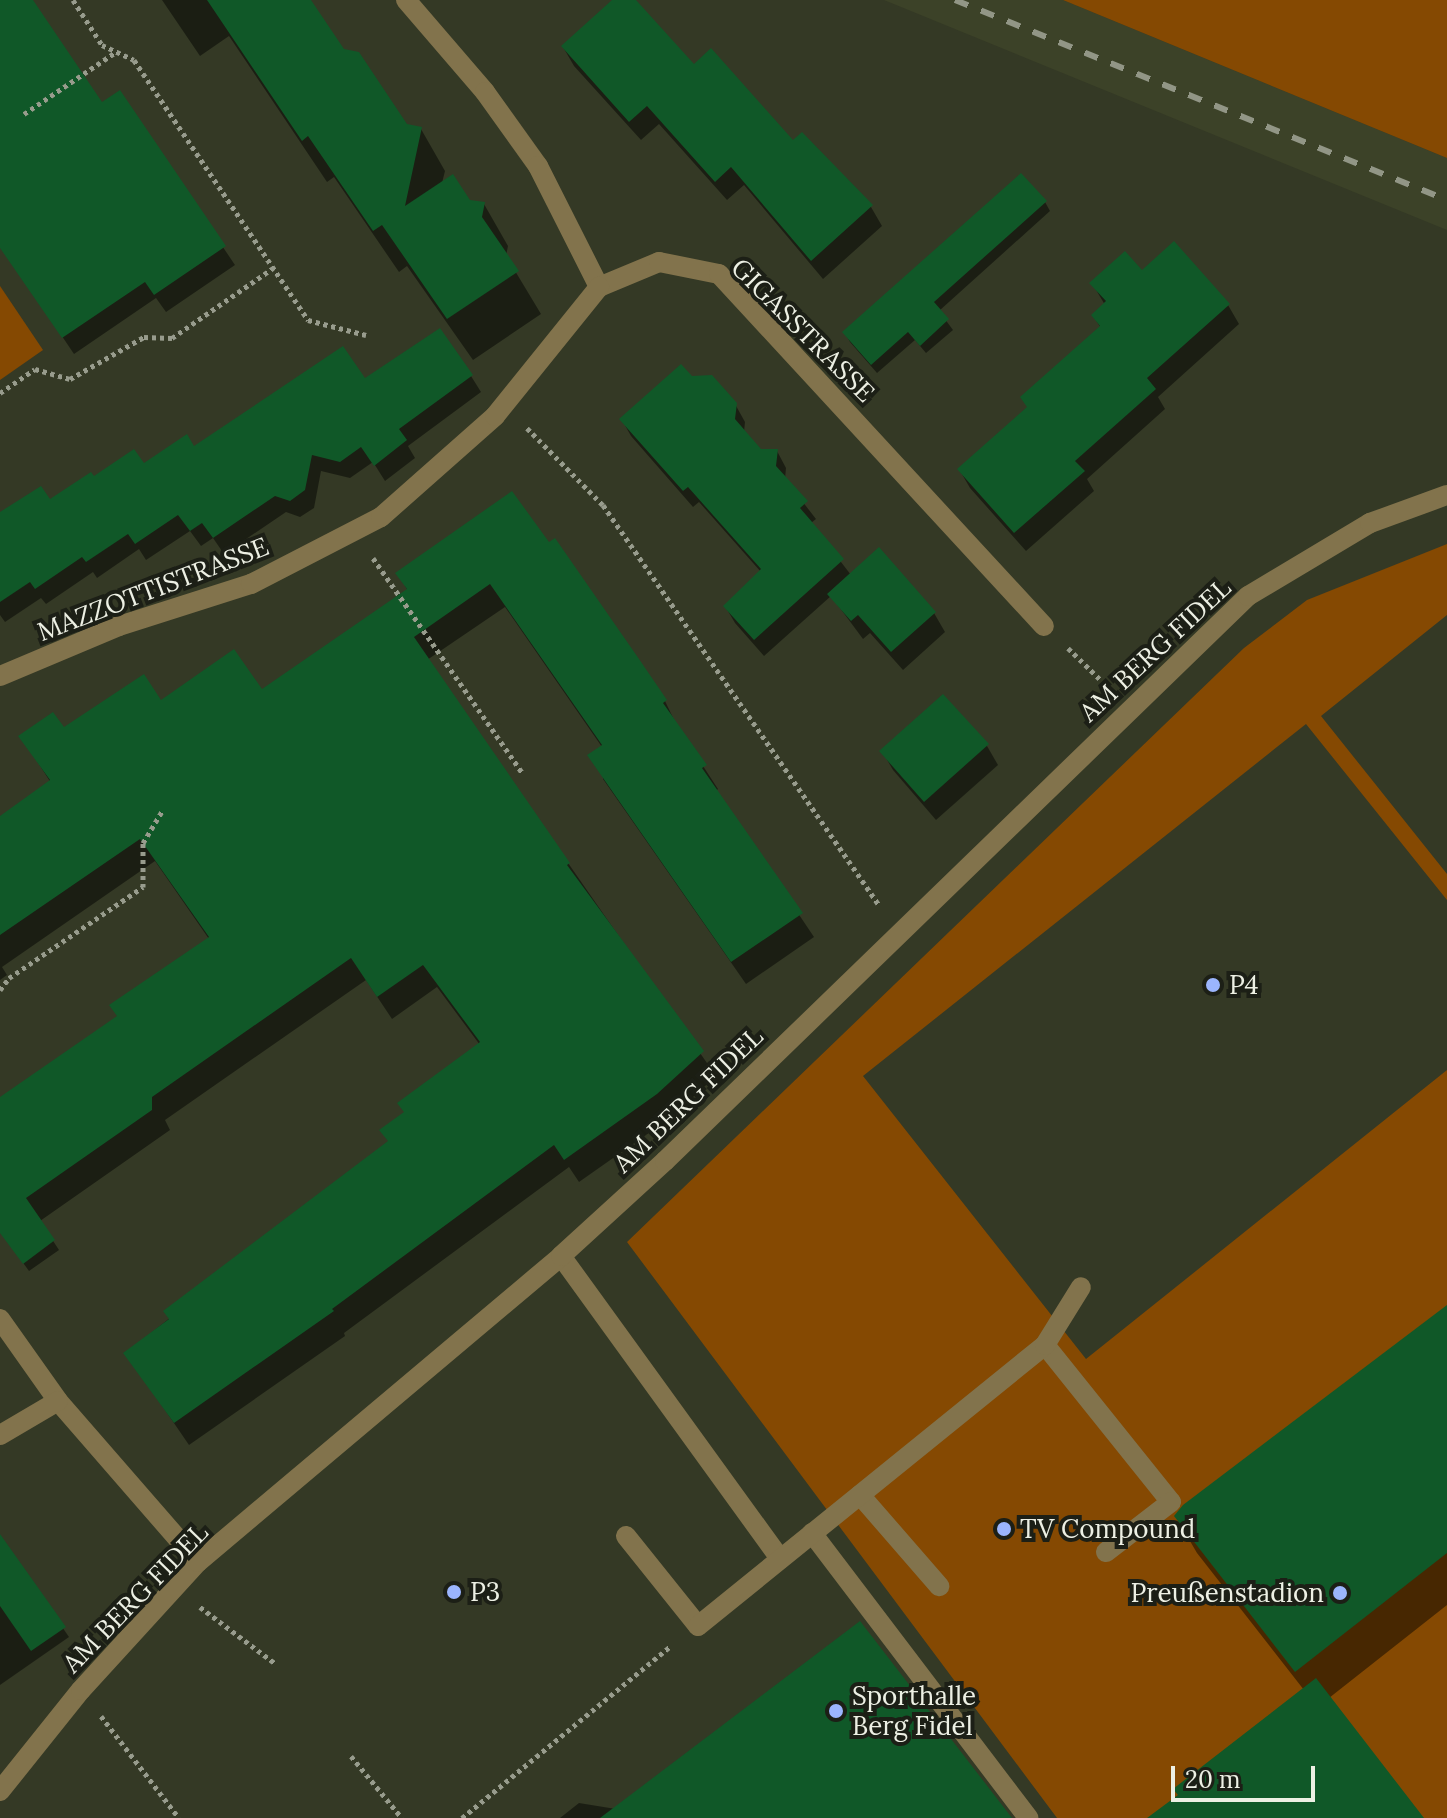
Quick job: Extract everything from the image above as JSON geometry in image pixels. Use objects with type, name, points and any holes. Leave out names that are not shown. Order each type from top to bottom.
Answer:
[{"type":"street","points":[[406,0],[485,92],[538,166],[599,287]]},
{"type":"street","name":"GIGASSTRASSE","points":[[599,287],[659,262],[719,274],[798,355],[1044,626]]},
{"type":"street","name":"MAZZOTTISTRASSE","points":[[0,676],[119,626],[251,584],[381,517],[504,405],[599,287]]},
{"type":"street","name":"AM BERG FIDEL","points":[[0,1791],[81,1690],[198,1562],[561,1256],[673,1153],[1248,596],[1370,523],[1447,495]]},
{"type":"street","points":[[561,1256],[780,1559]]},
{"type":"street","points":[[626,1536],[698,1626],[1045,1345],[1081,1287]]},
{"type":"street","points":[[0,1319],[58,1401],[198,1562]]},
{"type":"street","points":[[1045,1345],[1171,1502],[1106,1552]]},
{"type":"street","points":[[0,1435],[58,1401]]},
{"type":"street","points":[[860,1495],[939,1586]]},
{"type":"street","points":[[812,1533],[1028,1818]]},
{"type":"path","points":[[73,0],[102,45],[134,60],[308,320],[366,335]]},
{"type":"path","points":[[24,114],[116,51]]},
{"type":"path","points":[[0,393],[35,369],[70,379],[144,337],[172,338],[273,268]]},
{"type":"path","points":[[504,405],[603,505],[898,933]]},
{"type":"path","points":[[355,531],[523,774]]},
{"type":"path","points":[[0,990],[9,978],[143,887],[143,843],[163,810]]},
{"type":"path","points":[[173,1588],[276,1664]]},
{"type":"path","points":[[462,1818],[698,1626]]},
{"type":"path","points":[[81,1690],[179,1818]]},
{"type":"path","points":[[351,1756],[402,1818]]},
{"type":"shaded area","points":[[884,0],[1063,0],[1447,158],[1447,230]]},
{"type":"shaded area","points":[[1063,0],[1447,0],[1447,158]]},
{"type":"shaded area","points":[[0,286],[43,350],[0,380]]},
{"type":"shaded area","points":[[1447,544],[1447,615],[1321,716],[1447,874],[1447,900],[1306,724],[863,1076],[1086,1359],[1447,1070],[1447,1818],[1057,1818],[627,1242],[1244,648],[1307,600]]},
{"type":"building","points":[[0,0],[33,0],[102,102],[120,90],[226,246],[154,295],[145,282],[62,338],[0,248]]},
{"type":"building","points":[[207,0],[311,0],[344,49],[359,52],[407,124],[422,127],[405,206],[453,174],[470,200],[485,202],[482,217],[519,271],[447,319],[382,225],[373,231],[308,136],[302,141]]},
{"type":"building","points":[[612,0],[636,0],[694,64],[711,48],[793,140],[802,132],[873,205],[811,261],[731,167],[715,182],[647,106],[629,122],[561,46]]},
{"type":"building","points":[[1021,173],[1047,201],[934,302],[949,319],[920,346],[908,332],[871,365],[842,332]]},
{"type":"building","points":[[1174,241],[1230,304],[1147,378],[1156,389],[1075,461],[1085,471],[1014,533],[957,469],[1027,407],[1020,397],[1100,326],[1091,315],[1106,301],[1089,283],[1125,251],[1142,270]]},
{"type":"building","points":[[440,328],[473,375],[399,429],[407,440],[374,466],[361,447],[340,462],[312,455],[305,490],[290,501],[275,496],[213,538],[202,523],[190,531],[178,515],[135,544],[128,534],[86,562],[82,557],[35,589],[30,582],[0,602],[0,512],[41,486],[50,499],[91,472],[94,476],[134,449],[144,463],[187,434],[194,446],[343,346],[365,378]]},
{"type":"building","points":[[681,364],[692,376],[712,375],[737,403],[735,419],[761,449],[778,449],[776,466],[808,501],[800,508],[844,559],[754,640],[723,606],[761,569],[688,487],[683,491],[619,419]]},
{"type":"building","points":[[512,491],[549,542],[555,538],[639,659],[667,700],[663,703],[707,765],[702,768],[803,913],[731,962],[587,755],[602,745],[490,584],[414,637],[570,863],[567,865],[704,1051],[657,1094],[564,1160],[554,1145],[332,1309],[334,1311],[174,1423],[123,1353],[169,1319],[163,1311],[388,1141],[379,1130],[404,1112],[397,1103],[480,1042],[423,965],[377,997],[351,958],[152,1097],[152,1110],[26,1198],[55,1240],[23,1264],[0,1233],[0,1097],[117,1016],[109,1005],[209,937],[140,839],[0,935],[0,816],[50,780],[18,736],[53,712],[64,727],[144,674],[161,700],[234,649],[262,689],[407,589],[395,573]]},
{"type":"building","points":[[879,547],[936,612],[891,652],[858,615],[851,621],[827,594]]},
{"type":"building","points":[[943,694],[989,744],[924,802],[879,751]]},
{"type":"building","points":[[1447,1305],[1447,1553],[1295,1672],[1174,1516],[1183,1505]]},
{"type":"building","points":[[0,1534],[66,1627],[31,1651],[0,1606]]},
{"type":"building","name":"Sporthalle Berg Fidel","points":[[860,1621],[1012,1818],[600,1818]]},
{"type":"building","points":[[1316,1678],[1424,1818],[1147,1818],[1178,1795],[1173,1789]]},
{"type":"railway","points":[[955,0],[1447,200]]},
{"type":"place","name":"P4","points":[[1213,985]]},
{"type":"place","name":"TV Compound","points":[[1004,1529]]},
{"type":"place","name":"P3","points":[[454,1592]]},
{"type":"place","name":"Preußenstadion","points":[[1340,1593]]},
{"type":"place","name":"Sporthalle Berg Fidel","points":[[836,1711]]}]
